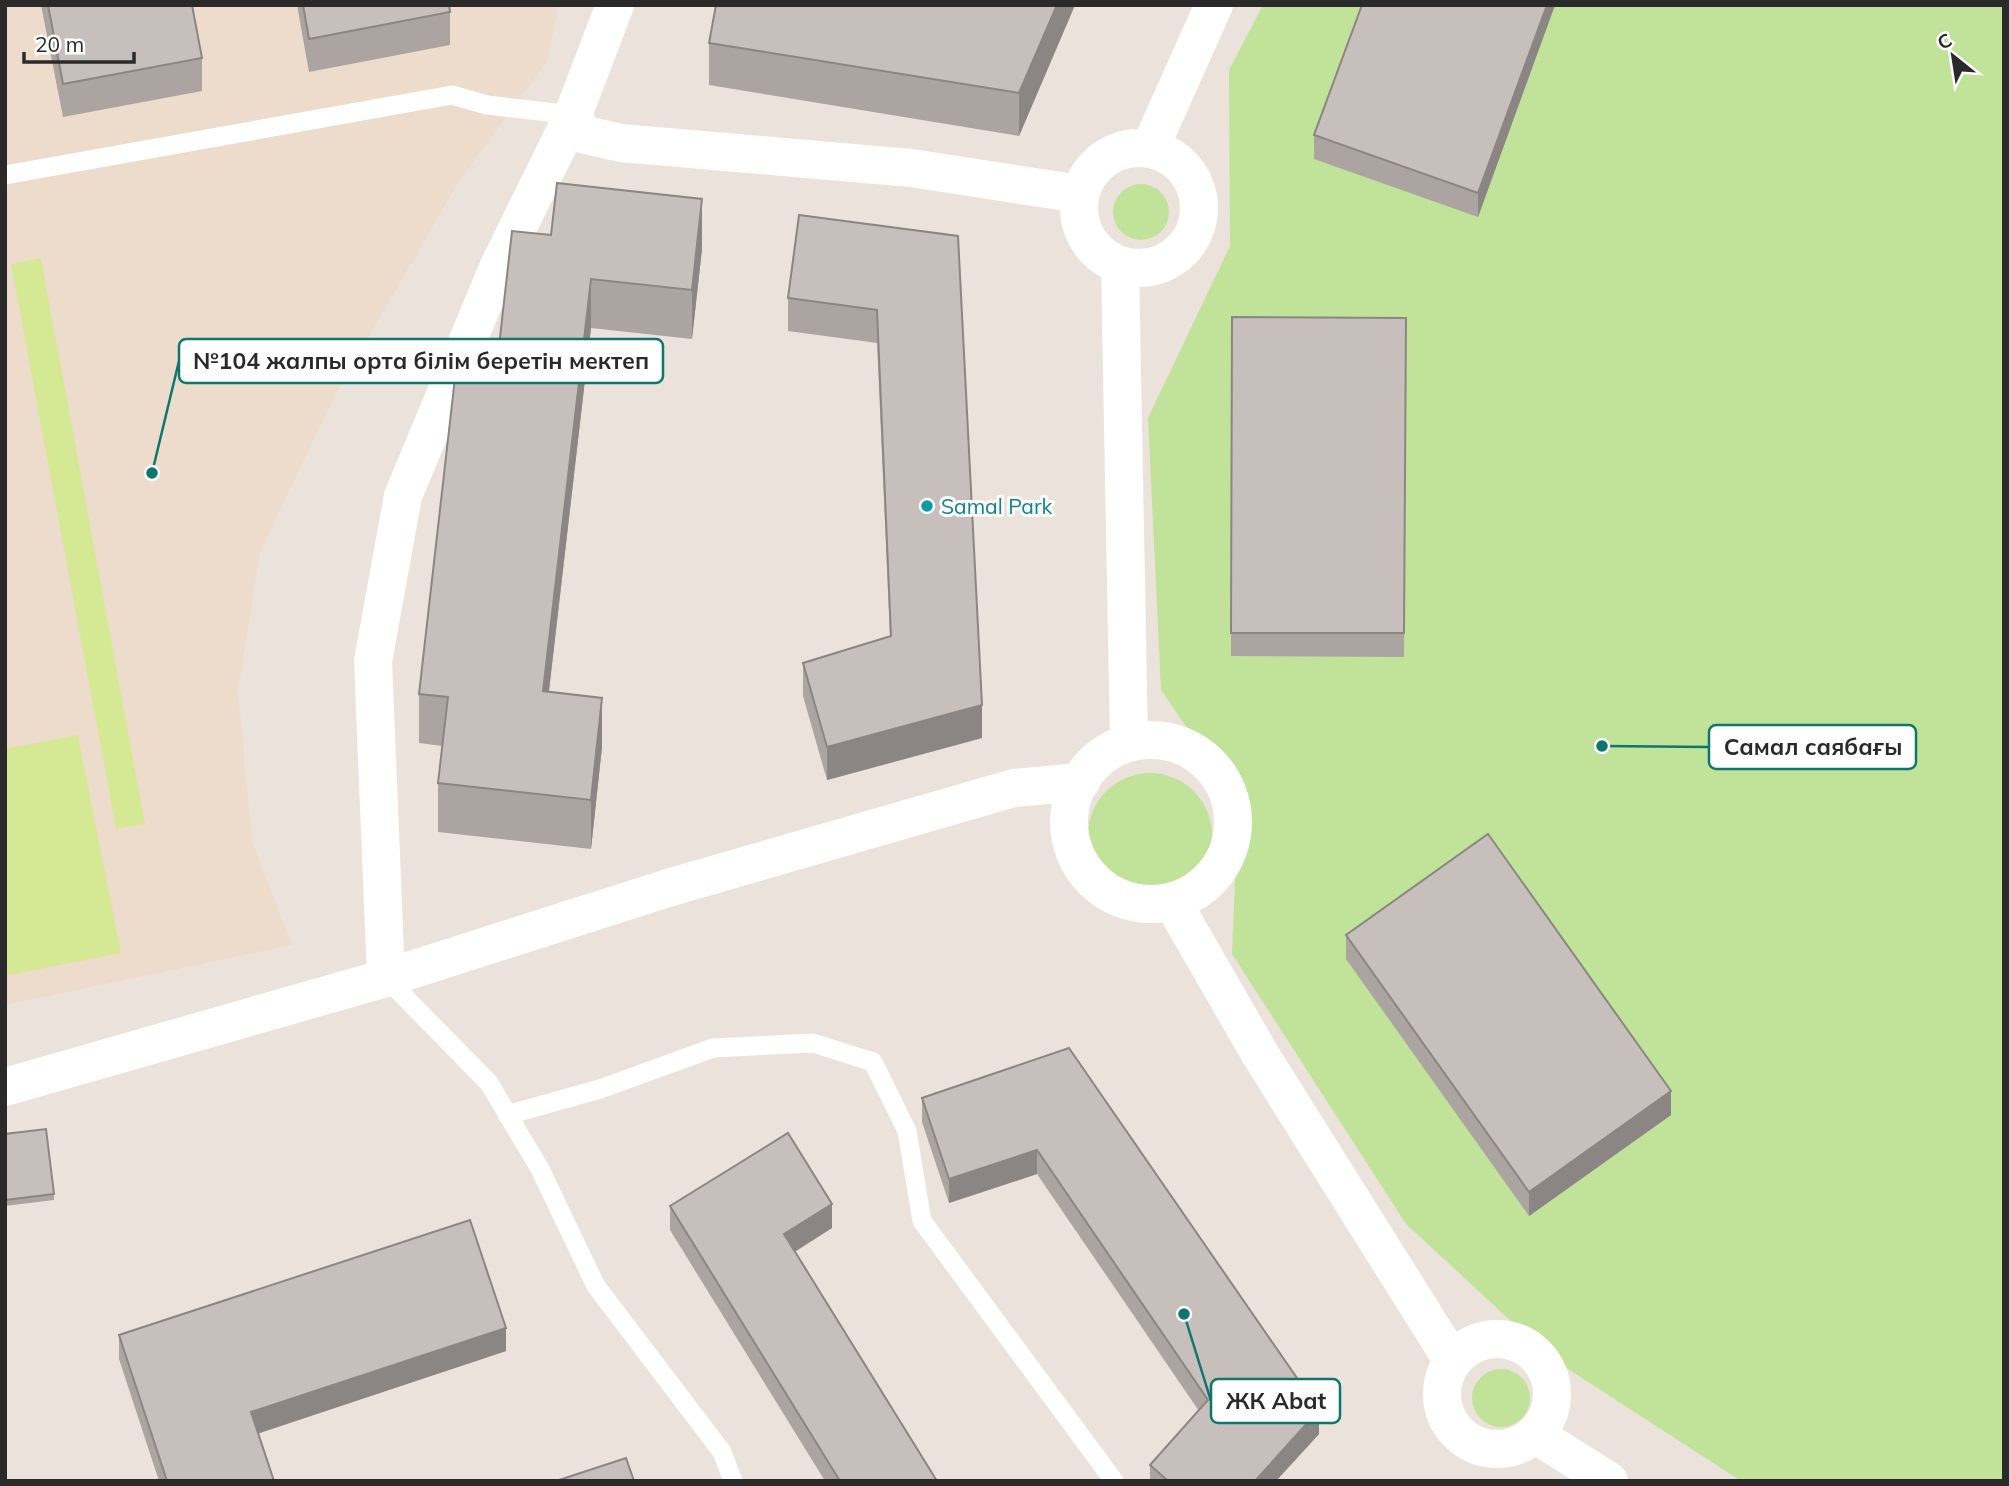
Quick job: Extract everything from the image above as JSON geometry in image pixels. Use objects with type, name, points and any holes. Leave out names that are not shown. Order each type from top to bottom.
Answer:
[{"type":"street","points":[[386,978],[373,661],[403,496],[498,268],[573,115],[615,5]]},
{"type":"street","points":[[1150,148],[1214,5]]},
{"type":"street","points":[[573,115],[582,134],[621,143],[911,168],[1080,194]]},
{"type":"street","points":[[1131,148],[1150,148],[1176,160],[1194,181],[1200,209],[1194,237],[1175,258],[1149,269],[1120,267],[1091,246],[1082,230],[1078,213],[1080,194],[1087,177],[1098,163],[1114,153],[1131,148]]},
{"type":"street","points":[[1120,267],[1129,741]]},
{"type":"street","points":[[1129,741],[1173,741],[1210,762],[1232,800],[1232,844],[1210,881],[1172,903],[1129,903],[1091,881],[1070,844],[1070,800],[1091,763],[1129,741]]},
{"type":"street","points":[[5,1087],[386,978],[668,888],[1014,788],[1081,782]]},
{"type":"street","points":[[1172,903],[1260,1054],[1452,1360]]},
{"type":"street","points":[[1507,1339],[1534,1352],[1551,1378],[1551,1408],[1536,1435],[1512,1449],[1484,1449],[1459,1436],[1444,1413],[1441,1385],[1452,1360],[1477,1342],[1507,1339]]},
{"type":"street","points":[[1536,1435],[1609,1481]]},
{"type":"lane","points":[[5,175],[452,94],[487,105],[573,115]]},
{"type":"lane","points":[[386,978],[489,1083],[540,1169],[596,1286],[722,1452],[733,1481]]},
{"type":"lane","points":[[507,1115],[600,1089],[713,1048],[813,1043],[873,1062],[906,1131],[922,1221],[1114,1481]]},
{"type":"shaded area","points":[[5,5],[559,5],[547,62],[459,181],[336,393],[260,552],[238,691],[252,841],[292,945],[5,1005]]},
{"type":"green space","points":[[1263,5],[2004,5],[2004,1481],[1741,1481],[1551,1358],[1406,1224],[1232,954],[1238,802],[1161,690],[1148,418],[1230,246],[1229,70]]},
{"type":"green space","points":[[1141,184],[1152,186],[1161,192],[1167,201],[1167,223],[1161,232],[1152,238],[1141,240],[1130,238],[1121,232],[1115,223],[1113,212],[1115,201],[1121,192],[1130,186]]},
{"type":"green space","points":[[41,258],[145,824],[116,829],[11,264]]},
{"type":"green space","points":[[78,735],[121,953],[5,976],[5,749]]},
{"type":"green space","points":[[1150,773],[1174,778],[1194,791],[1207,811],[1212,835],[1207,859],[1194,879],[1174,892],[1150,897],[1126,892],[1106,879],[1093,859],[1088,835],[1093,811],[1106,791],[1126,778]]},
{"type":"green space","points":[[1501,1369],[1522,1377],[1530,1398],[1522,1419],[1501,1427],[1480,1419],[1472,1398],[1480,1377]]},
{"type":"building","points":[[48,5],[192,5],[202,58],[63,84]]},
{"type":"building","points":[[303,5],[449,5],[450,12],[309,39]]},
{"type":"building","points":[[716,5],[1057,5],[1019,93],[709,43]]},
{"type":"building","points":[[1362,5],[1547,5],[1478,193],[1314,135]]},
{"type":"building","points":[[557,183],[702,199],[692,290],[591,279],[543,691],[602,698],[591,800],[438,783],[448,697],[419,694],[456,369],[496,373],[512,231],[551,235]]},
{"type":"building","name":"Samal Park","points":[[799,215],[958,236],[982,705],[827,747],[803,663],[891,636],[877,310],[788,298]]},
{"type":"building","points":[[1232,317],[1406,318],[1404,633],[1231,633]]},
{"type":"building","points":[[1488,834],[1671,1091],[1529,1192],[1346,935]]},
{"type":"building","points":[[1069,1048],[1319,1410],[1255,1481],[1168,1481],[1150,1465],[1208,1400],[1037,1150],[949,1179],[922,1098]]},
{"type":"building","points":[[46,1129],[54,1194],[5,1200],[5,1134]]},
{"type":"building","points":[[788,1133],[832,1204],[784,1234],[937,1481],[840,1481],[670,1206]]},
{"type":"building","points":[[470,1220],[506,1328],[251,1412],[274,1481],[167,1481],[119,1335]]},
{"type":"building","points":[[626,1458],[634,1481],[556,1481]]},
{"type":"place","name":"№104 жалпы орта білім беретін мектеп","points":[[152,473]]},
{"type":"place","name":"Samal Park","points":[[927,506]]},
{"type":"place","name":"Самал саябағы","points":[[1602,746]]},
{"type":"place","name":"ЖК Abat","points":[[1184,1314]]}]
